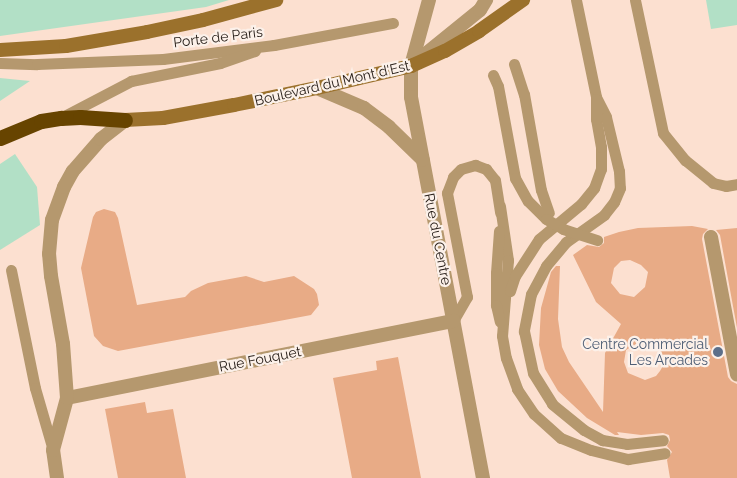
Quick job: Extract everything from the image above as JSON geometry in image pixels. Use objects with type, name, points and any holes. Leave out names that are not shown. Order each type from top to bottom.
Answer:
[{"type":"highway","points":[[0,138],[41,121],[61,118],[80,116],[126,120]]},
{"type":"main road","points":[[0,50],[66,46],[111,38],[203,20],[276,0]]},
{"type":"main road","name":"Boulevard du Mont d'Est","points":[[126,120],[162,118],[317,88],[411,66],[445,51],[479,31],[523,0]]},
{"type":"street","name":"Rue du Centre","points":[[429,0],[411,66],[411,97],[483,478]]},
{"type":"street","points":[[411,66],[480,10],[486,0]]},
{"type":"street","points":[[317,88],[364,108],[389,127],[423,160]]},
{"type":"street","points":[[57,478],[53,450],[66,398],[62,344],[49,254],[52,220],[64,187],[73,171],[101,139],[126,120]]},
{"type":"street","points":[[711,237],[737,375]]},
{"type":"street","name":"Rue Fouquet","points":[[66,398],[453,321]]},
{"type":"lane","points":[[505,305],[515,276],[539,239],[581,204],[594,188],[601,168],[601,147],[596,119],[596,97],[576,0]]},
{"type":"lane","points":[[635,0],[663,133],[685,160],[713,183],[726,186],[737,184]]},
{"type":"lane","points":[[274,45],[393,23]]},
{"type":"lane","name":"Porte de Paris","points":[[0,63],[123,62],[274,45]]},
{"type":"lane","name":"Porte de Paris","points":[[61,118],[131,81],[220,63],[274,45]]},
{"type":"lane","points":[[514,64],[524,94],[541,190],[549,213]]},
{"type":"lane","points":[[493,75],[498,86],[515,178],[528,201],[546,219],[563,229],[597,240]]},
{"type":"lane","points":[[596,97],[606,117],[619,171],[620,188],[614,202],[604,215],[566,242],[546,266],[531,294],[524,331],[533,373],[552,404],[584,430],[602,440],[627,444],[662,440]]},
{"type":"lane","points":[[453,321],[467,297],[448,193],[453,177],[461,169],[475,165],[486,169],[495,180],[500,206],[508,260],[502,336]]},
{"type":"lane","points":[[500,206],[496,305],[506,358],[517,389],[534,414],[561,438],[591,450],[628,459],[665,453]]},
{"type":"lane","points":[[11,270],[35,388],[53,450]]},
{"type":"green space","points":[[0,0],[229,0],[206,7],[0,36]]},
{"type":"green space","points":[[706,0],[737,0],[737,25],[711,29]]},
{"type":"green space","points":[[0,78],[30,81],[0,101]]},
{"type":"green space","points":[[15,154],[37,187],[40,225],[0,250],[0,164]]},
{"type":"building","points":[[104,209],[115,212],[118,218],[137,305],[185,297],[191,291],[208,283],[246,276],[264,282],[294,276],[314,289],[319,305],[311,315],[118,351],[103,346],[94,336],[81,268],[93,217],[96,212]]},
{"type":"building","name":"Centre Commercial Les Arcades","points":[[692,226],[708,229],[703,234],[702,239],[728,377],[737,384],[737,478],[670,478],[667,460],[672,452],[667,446],[670,440],[669,435],[663,433],[641,435],[617,432],[619,435],[615,435],[587,418],[558,391],[545,369],[539,345],[541,308],[551,272],[556,266],[560,266],[558,319],[562,347],[569,362],[603,412],[605,353],[621,324],[596,302],[573,255],[587,245],[599,247],[604,243],[604,237],[638,228]],"holes":[[[630,260],[641,265],[648,272],[645,287],[634,297],[620,294],[611,283],[614,268],[621,261]],[[641,341],[658,347],[664,364],[656,376],[645,380],[628,373],[624,362],[626,350]]]},
{"type":"building","points":[[737,228],[737,328],[720,235],[716,230]]},
{"type":"building","points":[[398,357],[421,478],[352,478],[333,378],[377,370],[376,361]]},
{"type":"building","points":[[145,402],[147,413],[173,409],[186,478],[118,478],[105,409]]},
{"type":"place","name":"Centre Commercial Les Arcades","points":[[718,352]]}]
